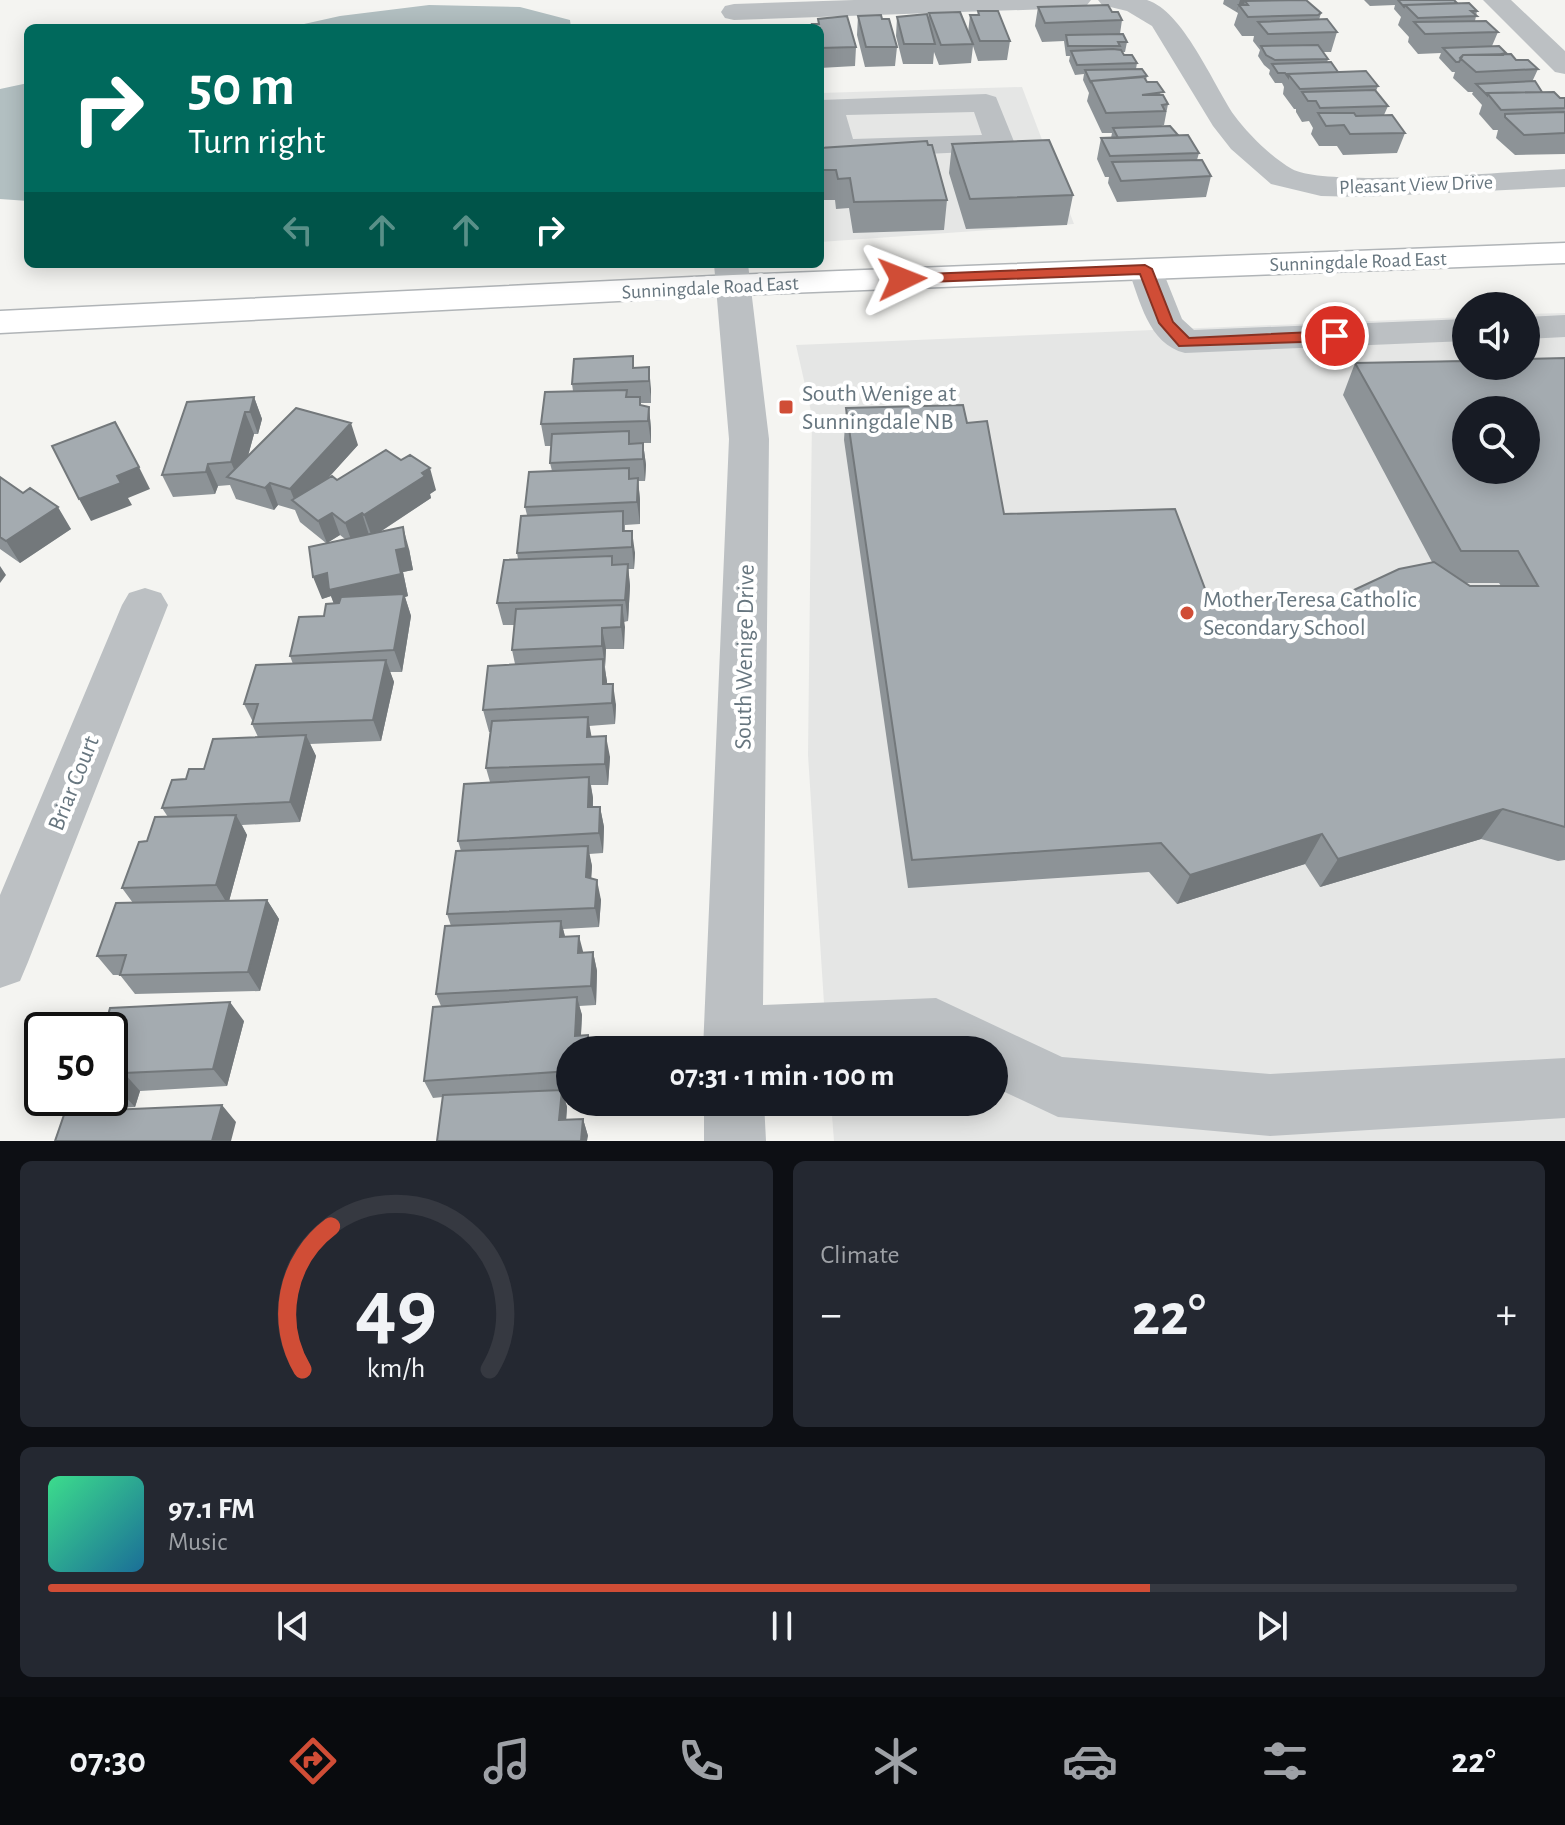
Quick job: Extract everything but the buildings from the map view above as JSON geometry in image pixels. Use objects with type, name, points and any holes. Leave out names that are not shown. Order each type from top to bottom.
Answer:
[{"type":"main road","name":"Sunningdale Road East","points":[[0,322],[732,275],[1145,269],[1565,253]]},
{"type":"street","points":[[734,13],[1078,0]]},
{"type":"street","name":"Pleasant View Drive","points":[[1111,0],[1135,4],[1162,21],[1223,120],[1242,143],[1282,177],[1321,186],[1362,187],[1565,178]]},
{"type":"street","points":[[1496,0],[1565,66]]},
{"type":"street","points":[[986,103],[1000,144],[840,149],[825,114],[829,107],[986,103]]},
{"type":"street","points":[[1145,269],[1166,323],[1185,342],[1452,331]]},
{"type":"street","name":"South Wenige Drive","points":[[732,275],[749,439],[733,1036]]},
{"type":"street","points":[[1540,327],[1565,326]]},
{"type":"street","name":"Briar Court","points":[[0,962],[145,605]]},
{"type":"street","points":[[809,1036],[936,1026],[956,1036]]},
{"type":"street","points":[[1008,1062],[1058,1087],[1270,1105],[1565,1088]]},
{"type":"street","points":[[734,1116],[735,1141]]},
{"type":"shaded area","points":[[429,5],[520,7],[570,20],[570,24],[304,24],[340,16]]},
{"type":"shaded area","points":[[24,84],[24,201],[0,199],[0,89]]},
{"type":"shaded area","points":[[1022,87],[1074,224],[824,242],[824,93]]},
{"type":"shaded area","name":"Mother Teresa Catholic Secondary School","points":[[1565,313],[1565,1141],[834,1141],[832,1116],[1008,1116],[1008,1036],[826,1036],[808,755],[812,416],[796,345],[1452,318],[1452,380],[1540,380],[1540,314]]},
{"type":"place","name":"South Wenige at Sunningdale NB","points":[[786,407]]},
{"type":"place","name":"Mother Teresa Catholic Secondary School","points":[[1187,613]]},
{"type":"route","points":[[902,279],[1145,269],[1166,323],[1185,342],[1335,336]]}]
